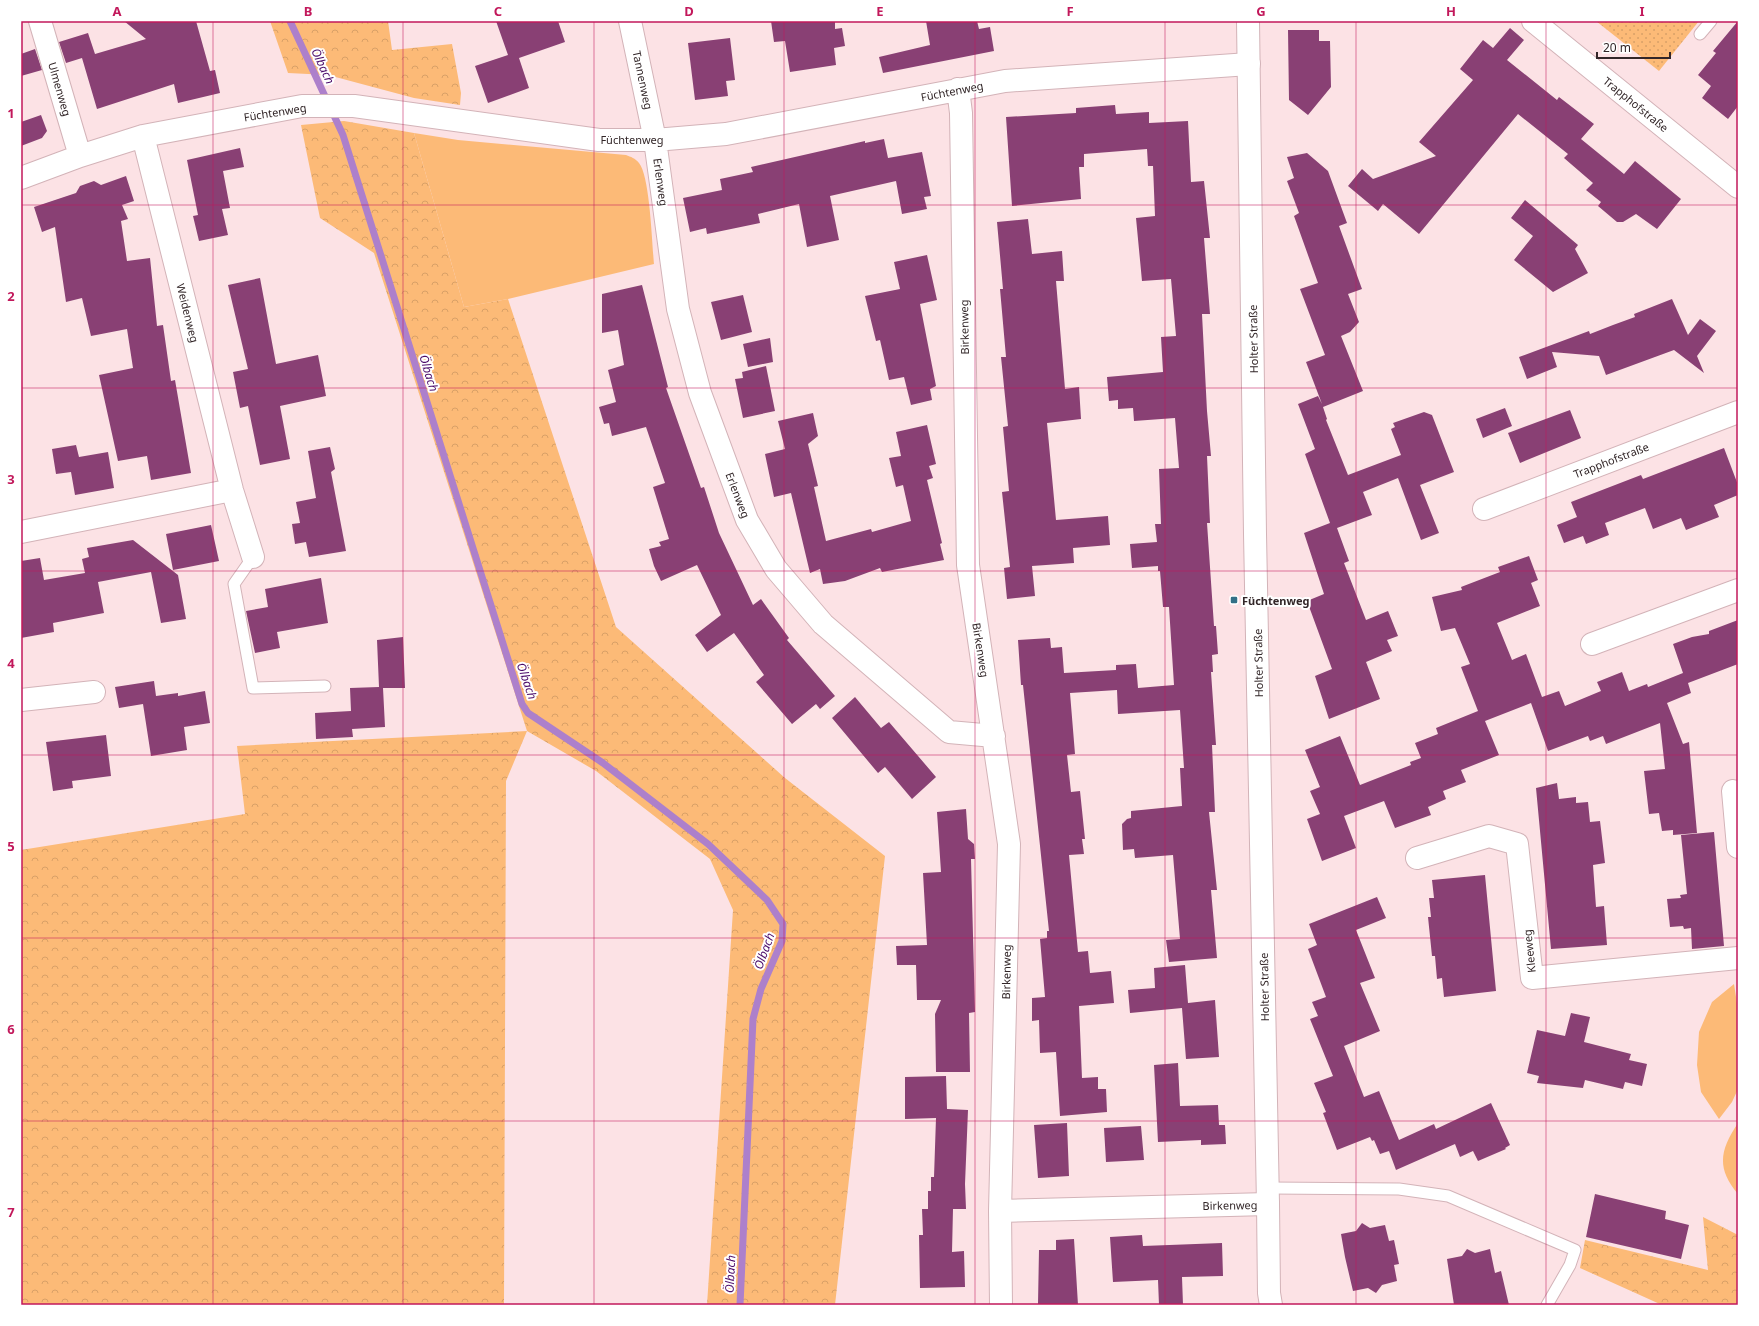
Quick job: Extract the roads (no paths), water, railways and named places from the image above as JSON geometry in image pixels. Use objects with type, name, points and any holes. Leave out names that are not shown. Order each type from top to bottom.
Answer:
[{"type":"street","name":"Ulmenweg","points":[[40,21],[80,156]]},
{"type":"street","name":"Tannenweg","points":[[630,21],[655,140]]},
{"type":"street","name":"Holter Straße","points":[[1248,21],[1255,534],[1268,1196],[1268,1293],[1271,1305]]},
{"type":"street","name":"Trapphofstraße","points":[[1533,21],[1738,186]]},
{"type":"street","name":"Füchtenweg","points":[[21,178],[80,156],[143,136],[302,106],[354,106],[599,140],[655,140],[726,134],[1005,80],[1249,64]]},
{"type":"street","name":"Birkenweg","points":[[958,89],[961,113],[968,565],[1009,844],[1000,1211],[1001,1305]]},
{"type":"street","name":"Weidenweg","points":[[143,136],[232,490],[253,557]]},
{"type":"street","name":"Erlenweg","points":[[655,140],[678,308],[700,393],[747,520],[776,569],[823,624],[949,732],[994,736]]},
{"type":"street","name":"Trapphofstraße","points":[[1484,509],[1738,412]]},
{"type":"street","points":[[21,532],[232,490]]},
{"type":"street","points":[[1592,644],[1738,590]]},
{"type":"street","points":[[21,700],[94,692]]},
{"type":"street","points":[[1733,791],[1738,847]]},
{"type":"street","name":"Kleeweg","points":[[1417,858],[1489,836],[1517,844],[1532,978],[1738,958]]},
{"type":"street","name":"Birkenweg","points":[[1000,1211],[1268,1196]]},
{"type":"lane","points":[[1700,34],[1711,21]]},
{"type":"lane","points":[[253,557],[234,584],[253,688],[325,686]]},
{"type":"lane","points":[[1268,1196],[1399,1189],[1448,1196],[1574,1250],[1570,1266],[1547,1305]]},
{"type":"waterway","name":"Ölbach","points":[[290,21],[343,135],[522,704],[528,713],[603,763],[708,844],[767,900],[783,924],[782,941],[761,989],[753,1019],[740,1305]]},
{"type":"place","name":"Füchtenweg","points":[[1234,600]]}]
